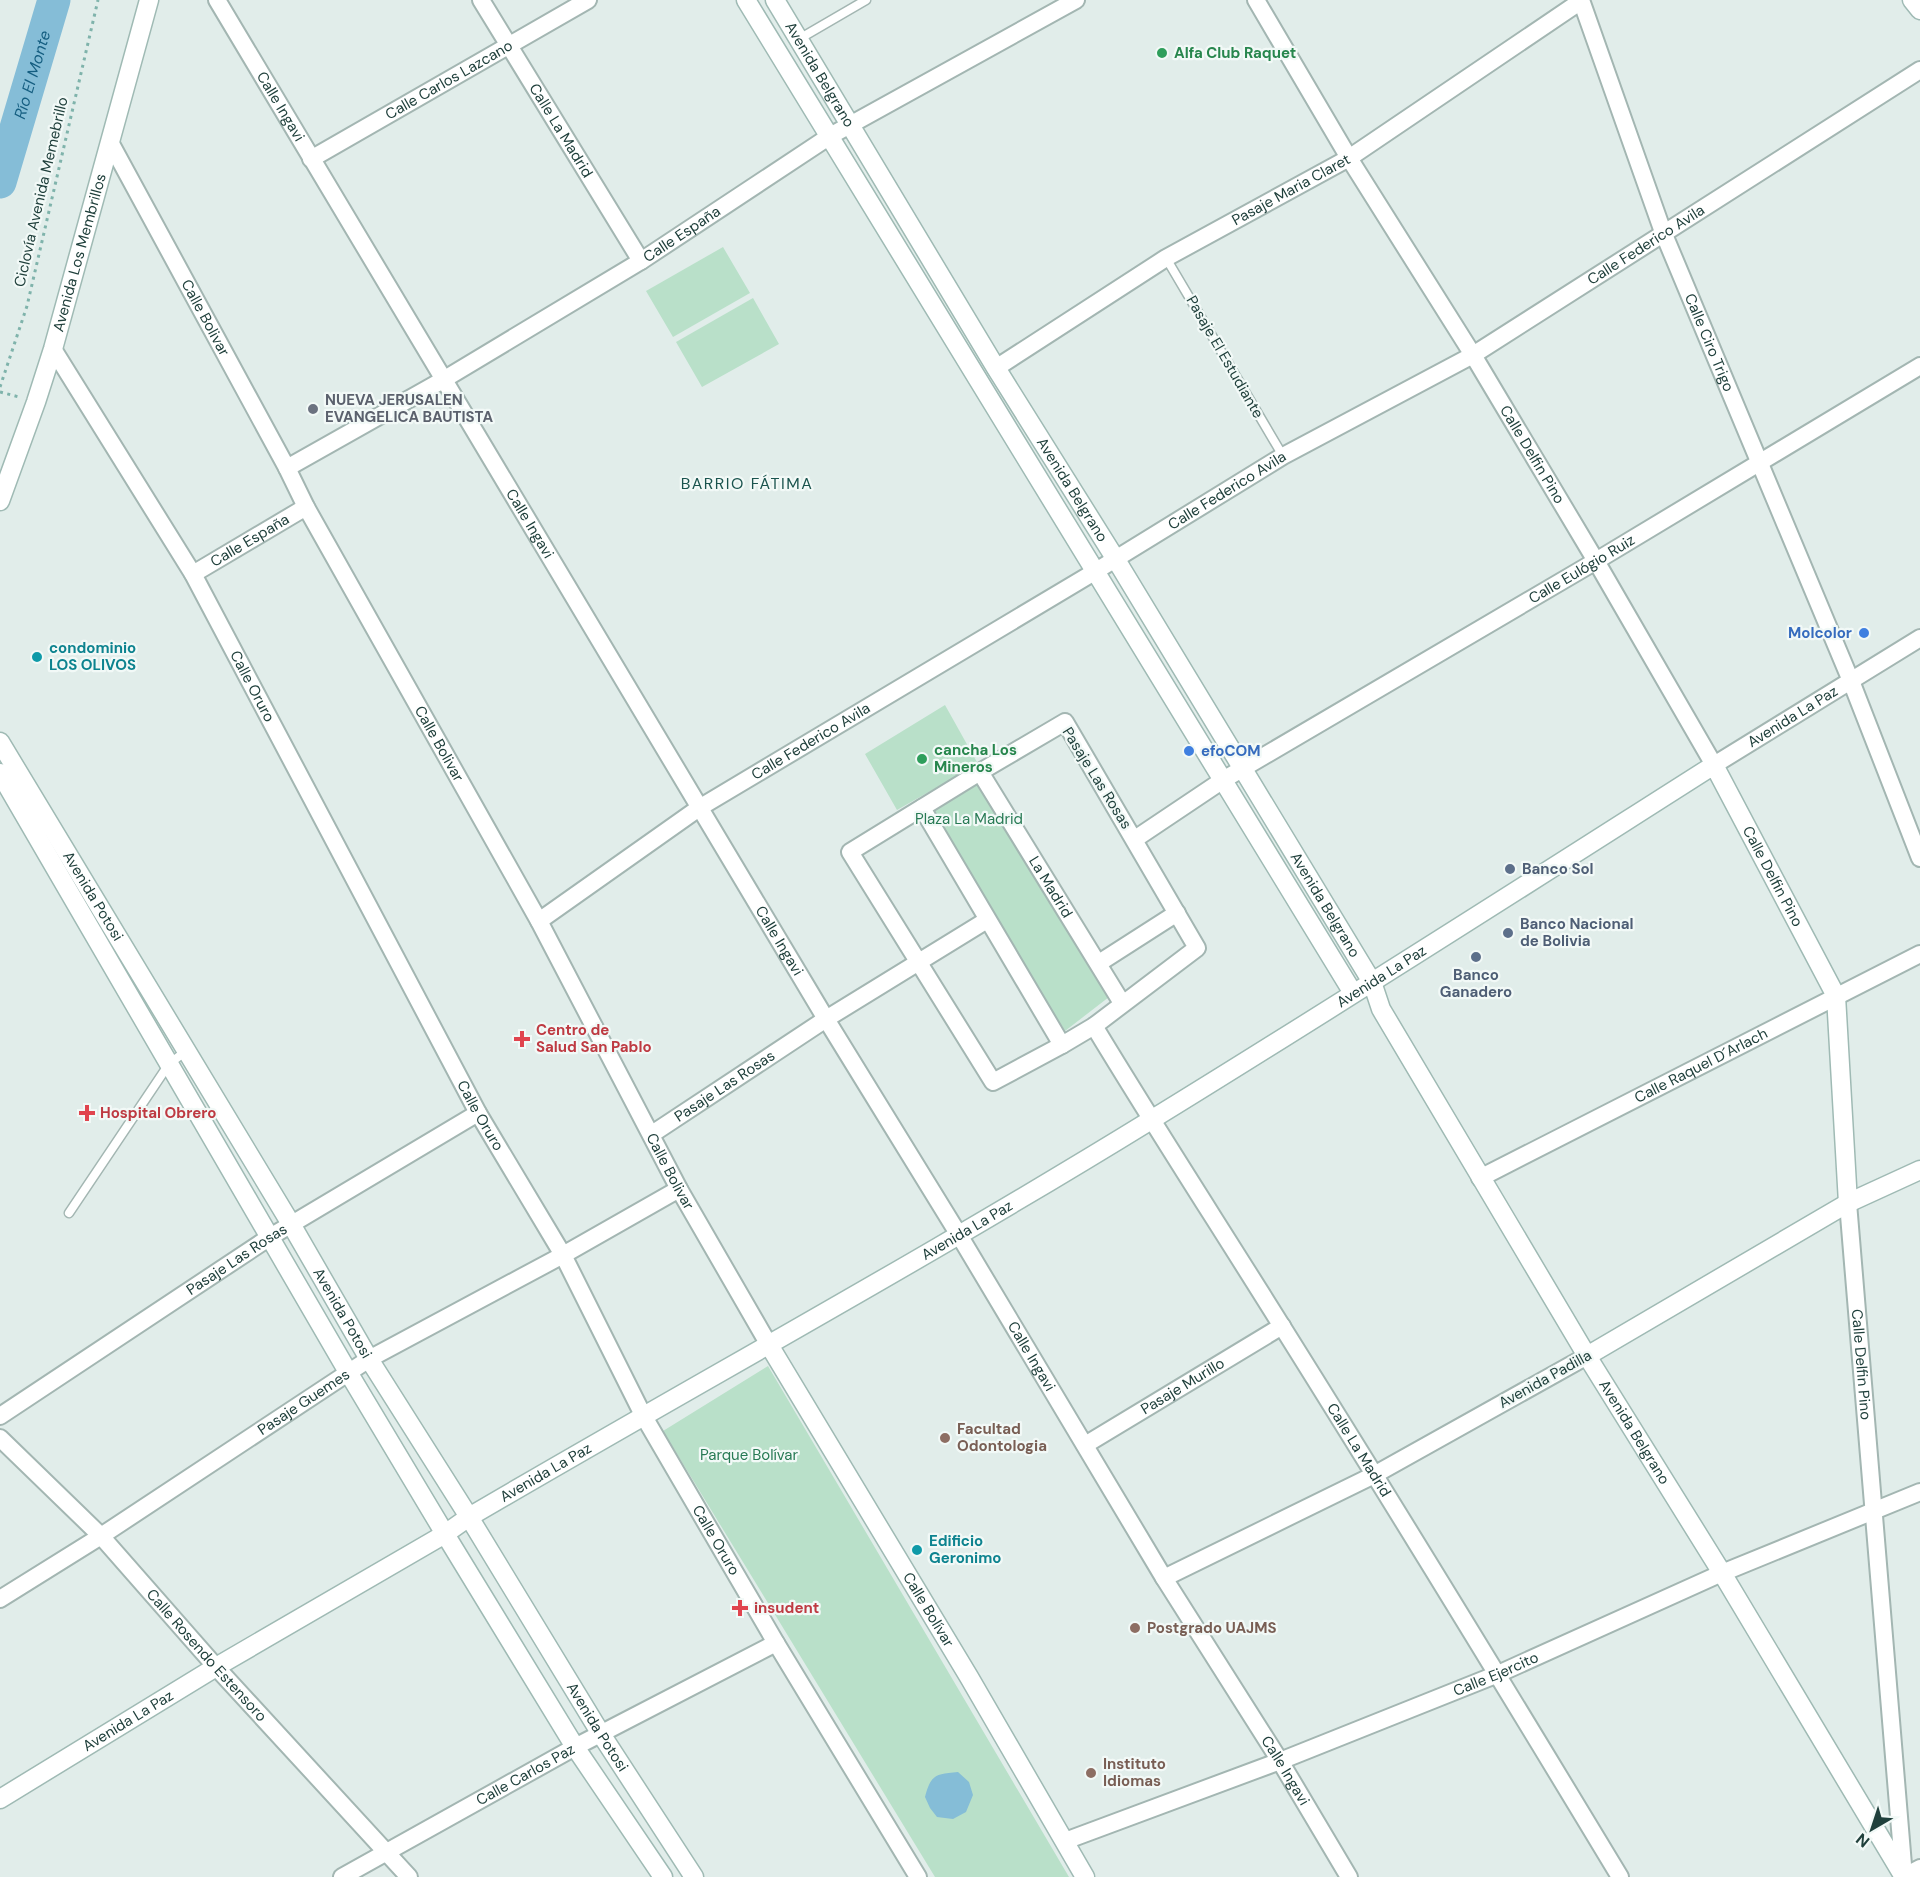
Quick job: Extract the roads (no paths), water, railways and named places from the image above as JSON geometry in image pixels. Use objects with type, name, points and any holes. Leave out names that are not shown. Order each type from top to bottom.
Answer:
[{"type":"street","name":"Avenida Los Membrillos","points":[[0,501],[53,349],[148,0]]},
{"type":"street","name":"Calle Ingavi","points":[[217,0],[826,1019],[959,1235],[1164,1578],[1280,1761],[1349,1877]]},
{"type":"street","name":"Calle La Madrid","points":[[481,0],[641,261]]},
{"type":"street","name":"Calle Carlos Lazcano","points":[[310,159],[588,0]]},
{"type":"street","name":"Avenida Belgrano","points":[[746,0],[1353,993]]},
{"type":"street","name":"Avenida Belgrano","points":[[775,0],[996,368],[1115,558],[1372,982],[1381,1009],[1480,1178],[1904,1877]]},
{"type":"street","name":"Calle Delfin Pino","points":[[1256,0],[1349,158],[1473,355],[1596,561],[1714,765],[1836,996],[1848,1203],[1904,1877]]},
{"type":"street","name":"Pasaje Maria Claret","points":[[996,368],[1166,258],[1349,158],[1581,0]]},
{"type":"street","name":"Calle Ciro Trigo","points":[[1581,0],[1663,232],[1851,681],[1920,858]]},
{"type":"street","points":[[1912,0],[1920,10]]},
{"type":"street","name":"Calle España","points":[[287,468],[443,380],[641,261],[830,136],[1073,1]]},
{"type":"street","name":"Calle Federico Avila","points":[[539,921],[699,808],[1096,571],[1283,456],[1473,355],[1920,70]]},
{"type":"street","name":"Calle Bolivar","points":[[110,142],[306,507],[539,921],[679,1189],[769,1345]]},
{"type":"street","name":"Calle Oruro","points":[[53,349],[193,574],[478,1113],[563,1255],[643,1415],[776,1643],[918,1877]]},
{"type":"street","name":"Calle Eulógio Ruiz","points":[[1223,780],[1596,561],[1920,366]]},
{"type":"street","name":"Calle España","points":[[193,574],[306,507]]},
{"type":"street","name":"Avenida La Paz","points":[[0,1799],[216,1668],[445,1534],[469,1517],[959,1235],[1151,1120],[1920,638]]},
{"type":"street","name":"Pasaje Las Rosas","points":[[1065,722],[1197,948],[1094,1026],[993,1082],[850,852],[980,772],[1065,722]]},
{"type":"street","name":"Avenida Potosi","points":[[0,742],[4,770],[169,1064],[348,1372],[575,1748],[663,1877]]},
{"type":"street","name":"Avenida Potosi","points":[[4,770],[186,1050],[369,1359],[469,1517],[601,1734],[694,1877]]},
{"type":"street","name":"La Madrid","points":[[980,772],[1122,1003]]},
{"type":"street","points":[[1135,839],[1223,780]]},
{"type":"street","points":[[922,808],[1062,1045]]},
{"type":"street","points":[[1099,963],[1177,913]]},
{"type":"street","points":[[919,962],[987,921]]},
{"type":"street","name":"Calle Raquel D´Arlach","points":[[1480,1178],[1920,954]]},
{"type":"street","name":"Pasaje Las Rosas","points":[[652,1134],[826,1019],[919,962]]},
{"type":"street","name":"Calle La Madrid","points":[[1094,1026],[1498,1674],[1620,1877]]},
{"type":"street","name":"Pasaje Las Rosas","points":[[0,1416],[270,1237],[478,1113]]},
{"type":"street","name":"Avenida Padilla","points":[[1164,1578],[1374,1474],[1587,1356],[1848,1203],[1920,1170]]},
{"type":"street","name":"Pasaje Guemes","points":[[0,1599],[101,1536],[369,1359],[563,1255],[679,1189]]},
{"type":"street","name":"Pasaje Murillo","points":[[1085,1445],[1281,1326]]},
{"type":"street","name":"Calle Bolívar","points":[[769,1345],[969,1677],[1085,1877]]},
{"type":"street","name":"Calle Rosendo Estensoro","points":[[0,1438],[101,1536],[216,1668],[409,1877]]},
{"type":"street","name":"Calle Ejercito","points":[[1065,1841],[1280,1761],[1498,1674],[1722,1574],[1920,1492]]},
{"type":"street","name":"Calle Carlos Paz","points":[[342,1877],[575,1748],[776,1643]]},
{"type":"street","points":[[1904,1877],[1920,1868]]},
{"type":"lane","points":[[799,39],[866,0]]},
{"type":"lane","name":"Pasaje El Estudiante","points":[[1166,258],[1283,456]]},
{"type":"lane","points":[[69,1213],[169,1064],[186,1050]]},
{"type":"water","points":[[958,1772],[969,1782],[973,1795],[966,1812],[953,1819],[937,1817],[925,1797],[930,1784],[939,1775]]},
{"type":"waterway","name":"Río El Monte","points":[[0,182],[54,0]]},
{"type":"place","name":"Alfa Club Raquet","points":[[1162,53]]},
{"type":"place","name":"NUEVA JERUSALEN EVANGELICA BAUTISTA","points":[[313,409]]},
{"type":"place","name":"Molcolor","points":[[1864,633]]},
{"type":"place","name":"condominio LOS OLIVOS","points":[[37,657]]},
{"type":"place","name":"efoCOM","points":[[1189,751]]},
{"type":"place","name":"cancha Los Mineros","points":[[922,759]]},
{"type":"place","name":"Banco Sol","points":[[1510,869]]},
{"type":"place","name":"Banco Nacional de Bolivia","points":[[1508,933]]},
{"type":"place","name":"Banco Ganadero","points":[[1476,957]]},
{"type":"place","name":"Centro de Salud San Pablo","points":[[522,1039]]},
{"type":"place","name":"Hospital Obrero","points":[[87,1113]]},
{"type":"place","name":"Facultad Odontologia","points":[[945,1438]]},
{"type":"place","name":"Edificio Geronimo","points":[[917,1550]]},
{"type":"place","name":"insudent","points":[[740,1608]]},
{"type":"place","name":"Postgrado UAJMS","points":[[1135,1628]]},
{"type":"place","name":"Instituto Idiomas","points":[[1091,1773]]},
{"type":"district","name":"BARRIO FÁTIMA","points":[[747,483]]},
{"type":"park label","name":"Plaza La Madrid","points":[[969,819]]},
{"type":"park label","name":"Parque Bolívar","points":[[749,1455]]}]
